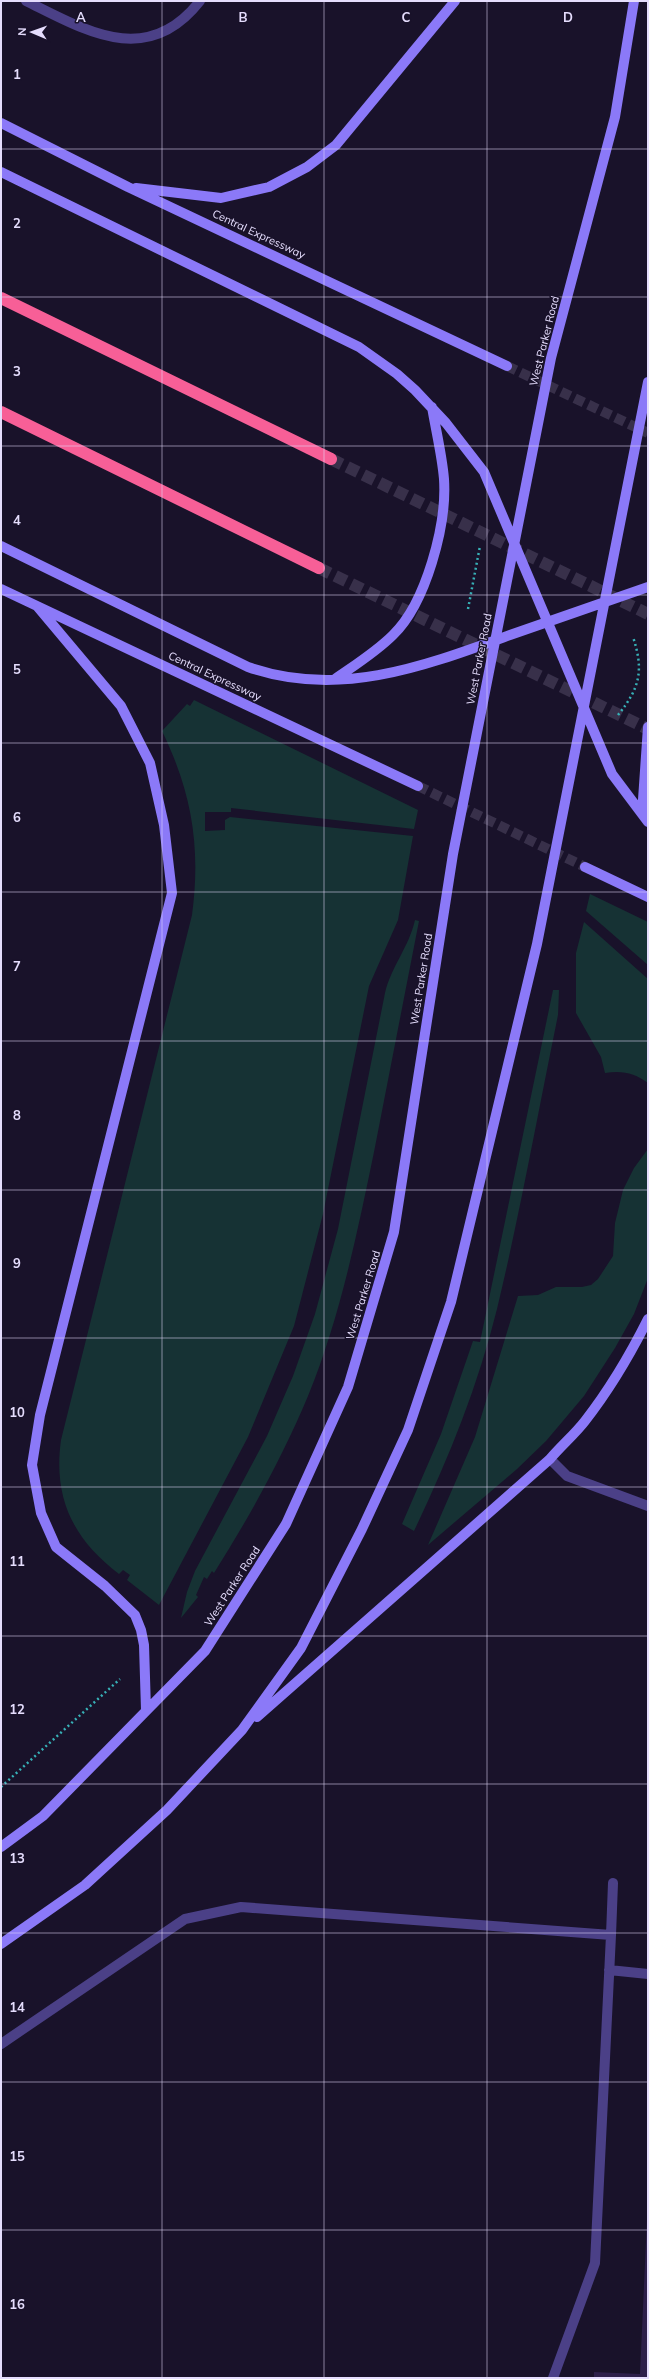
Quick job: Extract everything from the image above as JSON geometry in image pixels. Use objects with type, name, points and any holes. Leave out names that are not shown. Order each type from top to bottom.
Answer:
[{"type":"highway","points":[[1,298],[331,459]]},
{"type":"highway","points":[[1,412],[319,568]]},
{"type":"main road","points":[[128,187],[221,198],[269,187],[307,167],[336,145],[454,1]]},
{"type":"main road","name":"West Parker Road","points":[[1,1846],[43,1816],[205,1651],[286,1524],[348,1387],[394,1232],[453,854],[551,358],[615,117],[634,1]]},
{"type":"main road","name":"Central Expressway","points":[[1,123],[128,187],[507,366]]},
{"type":"main road","points":[[1,172],[359,348],[398,374],[432,407],[484,472],[612,774],[645,818]]},
{"type":"main road","points":[[242,1730],[301,1648],[362,1529],[408,1430],[451,1302],[537,944],[585,709],[648,382]]},
{"type":"main road","points":[[335,679],[394,635],[418,601],[426,582],[437,542],[443,501],[442,464],[432,407]]},
{"type":"main road","points":[[1,546],[248,667],[270,674],[335,679],[358,679],[402,672],[648,587]]},
{"type":"main road","name":"Central Expressway","points":[[1,589],[418,786]]},
{"type":"main road","points":[[37,606],[121,706],[150,762],[164,825],[172,893],[40,1415],[32,1465],[41,1513],[56,1547],[110,1591],[135,1615],[141,1630],[144,1646],[146,1710]]},
{"type":"main road","points":[[645,818],[648,727]]},
{"type":"main road","points":[[585,867],[648,897]]},
{"type":"main road","points":[[1,1944],[85,1885],[167,1810],[242,1730],[550,1459],[585,1422],[604,1396],[622,1368],[648,1319]]},
{"type":"lane","points":[[26,1],[89,32],[119,39],[149,37],[177,24],[200,1]]},
{"type":"lane","points":[[550,1459],[567,1476],[648,1506]]},
{"type":"lane","points":[[553,2378],[595,2263],[613,1883]]},
{"type":"lane","points":[[1,2044],[185,1919],[241,1907],[611,1935]]},
{"type":"lane","points":[[609,1970],[648,1974]]},
{"type":"path","points":[[468,609],[480,546]]},
{"type":"path","points":[[618,715],[631,698],[638,679],[640,658],[633,637]]},
{"type":"path","points":[[1,1787],[120,1678]]},
{"type":"green space","points":[[194,700],[418,810],[414,829],[231,808],[231,812],[205,812],[205,831],[225,830],[225,820],[230,817],[413,836],[398,920],[369,986],[323,1214],[294,1326],[248,1437],[159,1605],[127,1580],[130,1575],[123,1570],[119,1574],[103,1561],[78,1532],[64,1499],[60,1480],[59,1461],[61,1440],[192,915],[195,890],[195,866],[192,821],[181,776],[162,731],[187,704],[190,706]]},
{"type":"green space","points":[[590,894],[648,922],[648,965],[586,911]]},
{"type":"green space","points":[[415,920],[419,921],[374,1152],[354,1245],[347,1276],[319,1366],[298,1419],[265,1486],[214,1573],[212,1571],[207,1579],[204,1577],[196,1595],[198,1597],[181,1618],[187,1592],[195,1571],[267,1436],[293,1376],[315,1314],[338,1229],[385,993],[391,974],[409,939]]},
{"type":"green space","points":[[584,922],[648,979],[648,1083],[628,1073],[605,1073],[601,1057],[576,1013],[576,953]]},
{"type":"green space","points":[[553,990],[559,990],[558,1015],[521,1200],[497,1309],[481,1366],[461,1422],[439,1477],[414,1531],[402,1524],[441,1434],[473,1341],[480,1342]]},
{"type":"green space","points":[[648,1149],[648,1278],[634,1314],[615,1348],[584,1396],[546,1441],[517,1469],[428,1545],[475,1437],[518,1296],[538,1295],[556,1287],[582,1287],[591,1285],[598,1279],[613,1256],[615,1223],[623,1190],[634,1168]]},
{"type":"building","points":[[647,2219],[648,2378],[594,2378],[594,2372],[640,2374]]},
{"type":"tunnel","points":[[507,366],[648,433]]},
{"type":"tunnel","points":[[331,459],[648,614]]},
{"type":"tunnel","points":[[319,568],[648,729]]},
{"type":"tunnel","points":[[418,786],[585,867]]}]
